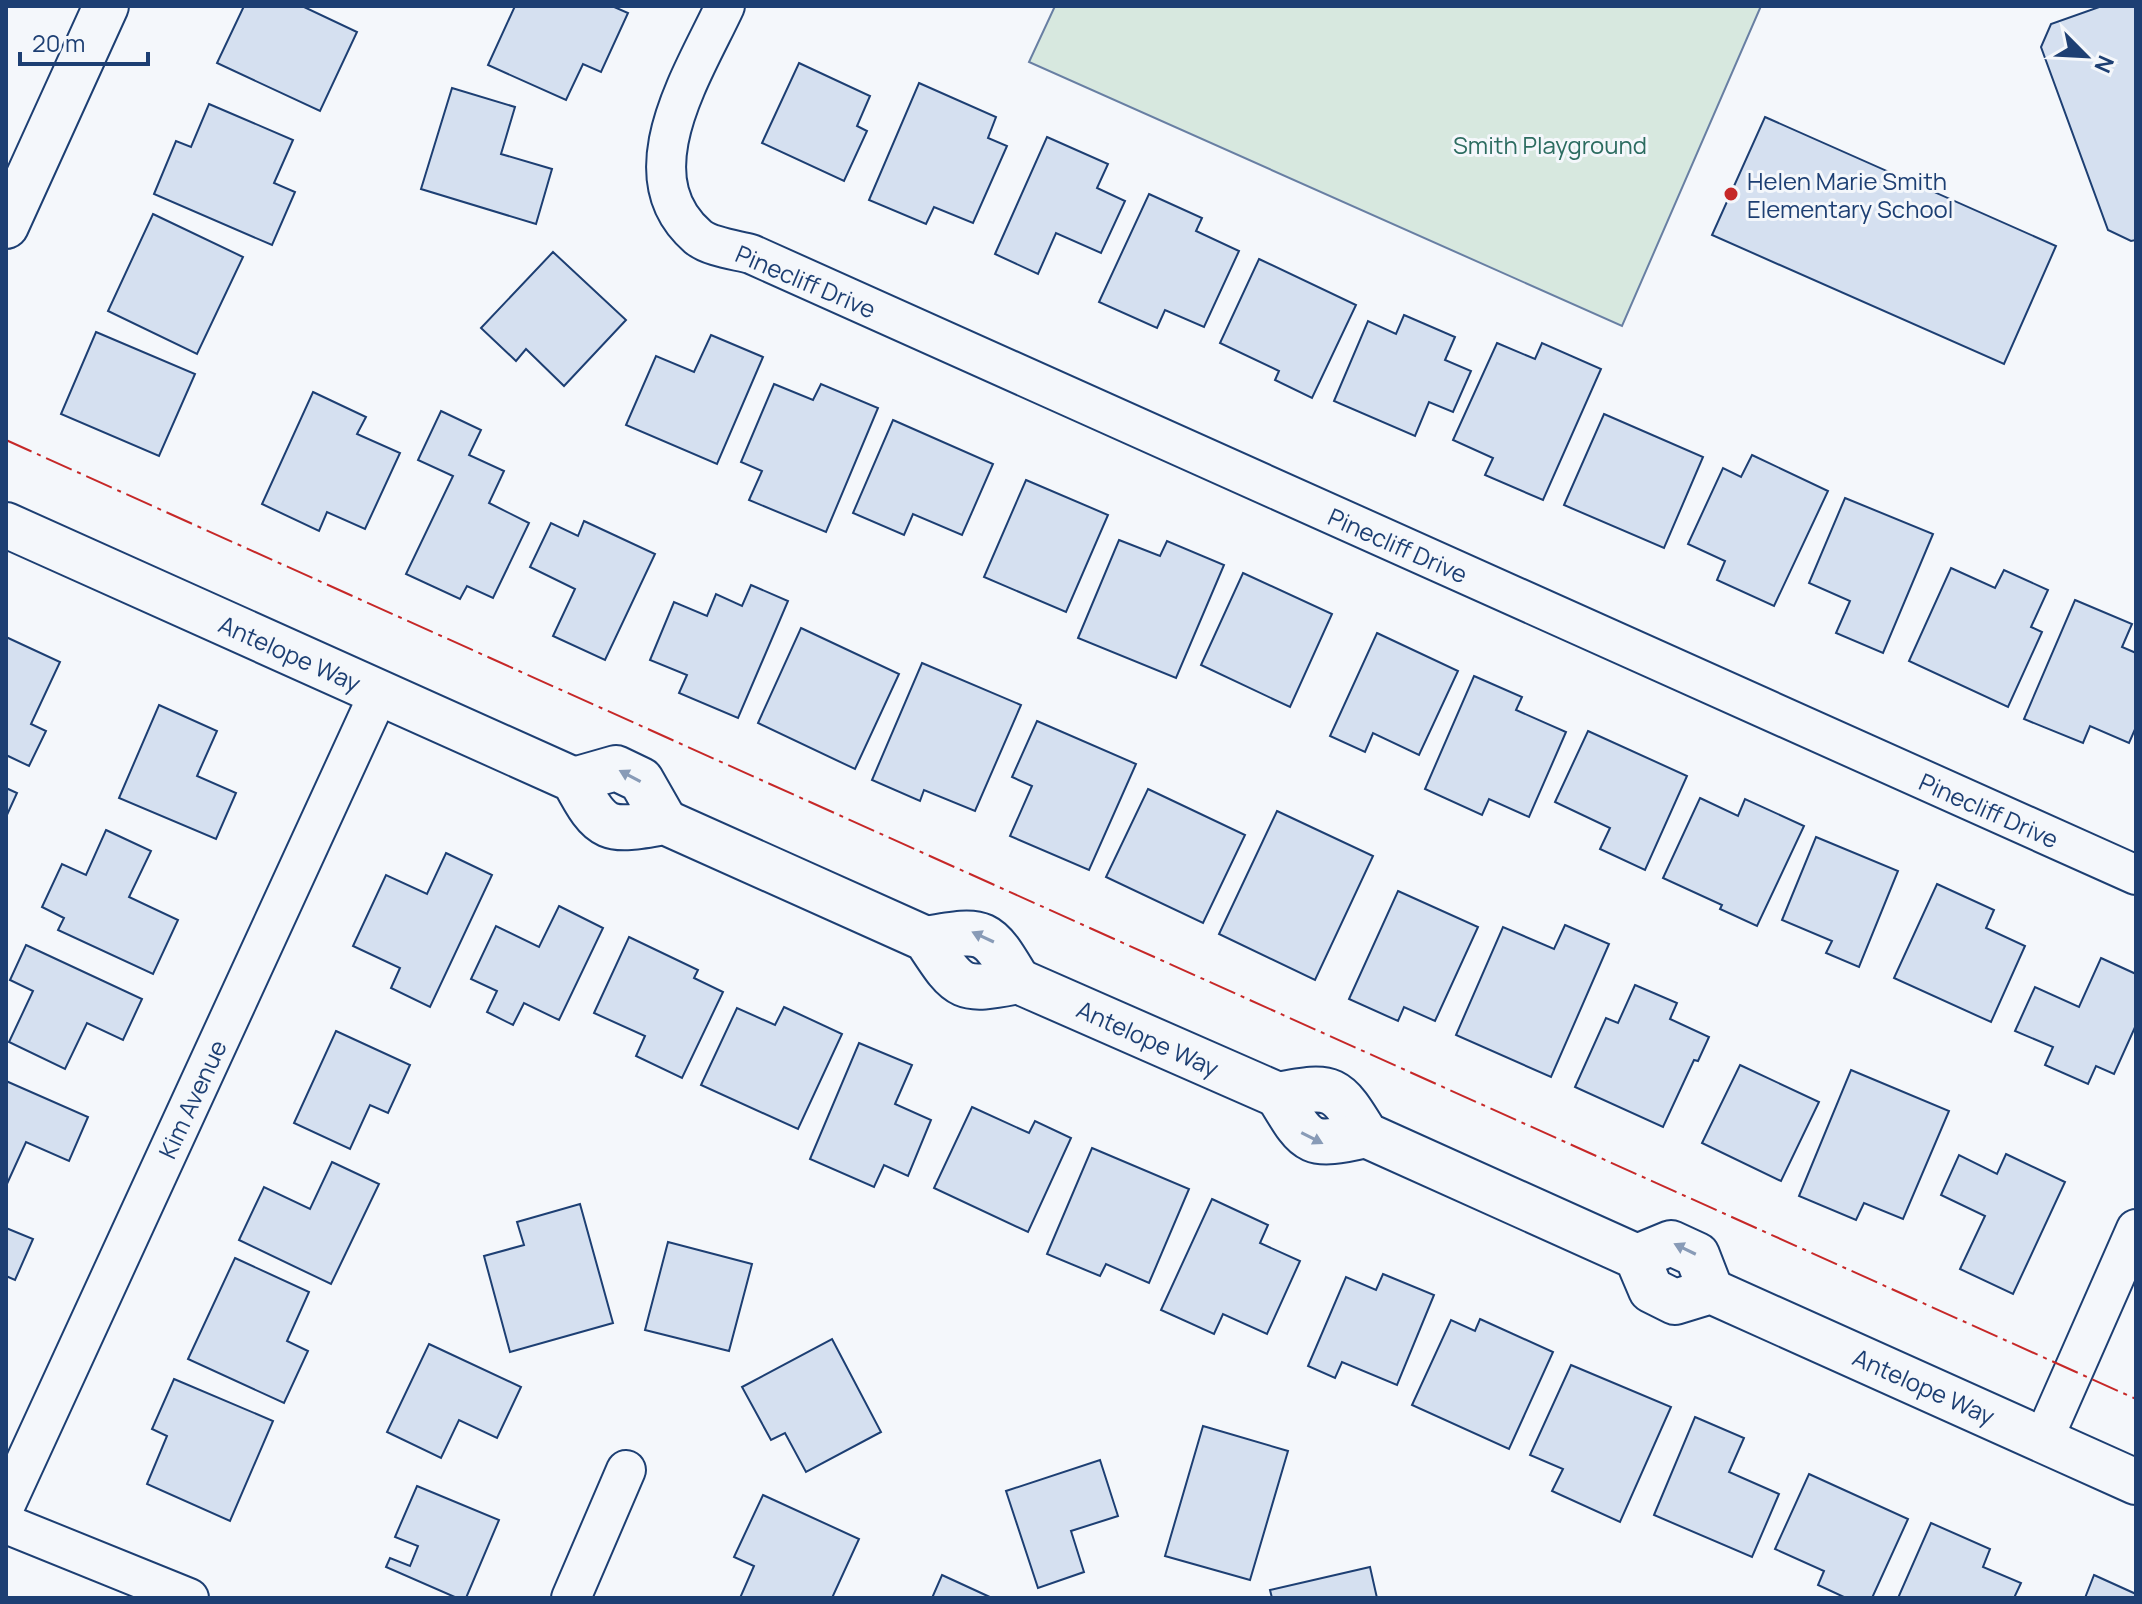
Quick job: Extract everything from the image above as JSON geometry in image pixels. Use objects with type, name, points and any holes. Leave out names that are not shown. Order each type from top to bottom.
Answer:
[{"type":"street","points":[[6,226],[106,6]]},
{"type":"street","name":"Pinecliff Drive","points":[[725,6],[678,107],[665,159],[670,204],[700,239],[751,254],[2136,875]]},
{"type":"street","name":"Antelope Way","points":[[6,525],[574,780],[616,768],[641,780],[665,822],[926,939],[970,931],[995,942],[1018,981],[1278,1095],[1301,1134],[1324,1144],[1366,1135],[1637,1257],[1671,1243],[1697,1255],[1711,1291],[2136,1482]]},
{"type":"street","name":"Kim Avenue","points":[[6,1504],[379,693]]},
{"type":"street","points":[[2043,1440],[2136,1229]]},
{"type":"street","points":[[571,1598],[626,1470]]},
{"type":"street","points":[[6,1524],[189,1598]]},
{"type":"green space","name":"Smith Playground","points":[[1055,6],[1761,6],[1622,326],[1029,62]]},
{"type":"building","points":[[244,6],[302,6],[357,32],[320,111],[217,63]]},
{"type":"building","points":[[515,6],[612,6],[628,13],[601,72],[583,64],[566,100],[488,65]]},
{"type":"building","points":[[2102,6],[2136,6],[2136,240],[2131,241],[2108,230],[2041,47],[2051,24]]},
{"type":"building","points":[[799,63],[870,96],[857,126],[867,131],[844,181],[762,143]]},
{"type":"building","points":[[919,83],[996,117],[988,138],[1007,146],[973,223],[934,207],[926,224],[869,200]]},
{"type":"building","points":[[452,88],[515,107],[501,154],[552,169],[536,224],[421,189]]},
{"type":"building","points":[[209,104],[293,140],[274,183],[295,192],[272,245],[154,194],[176,141],[191,147]]},
{"type":"building","points":[[1765,117],[2056,246],[2004,364],[1712,235]]},
{"type":"building","points":[[1047,137],[1108,164],[1097,188],[1125,201],[1101,253],[1056,233],[1038,274],[995,254]]},
{"type":"building","points":[[1149,194],[1202,218],[1196,231],[1239,251],[1204,327],[1165,310],[1157,328],[1099,302]]},
{"type":"building","points":[[153,214],[243,257],[197,354],[108,311]]},
{"type":"building","points":[[553,252],[626,320],[564,386],[526,349],[516,361],[481,328]]},
{"type":"building","points":[[1259,259],[1356,305],[1312,398],[1275,380],[1279,371],[1220,343]]},
{"type":"building","points":[[1404,315],[1455,337],[1445,360],[1471,371],[1453,412],[1429,402],[1415,436],[1334,401],[1368,321],[1396,334]]},
{"type":"building","points":[[96,332],[195,374],[159,456],[61,414]]},
{"type":"building","points":[[711,335],[763,357],[717,464],[626,425],[656,356],[694,372]]},
{"type":"building","points":[[1497,343],[1535,359],[1542,343],[1601,369],[1543,500],[1485,475],[1493,458],[1453,440]]},
{"type":"building","points":[[774,384],[813,400],[821,384],[878,408],[826,532],[749,500],[762,471],[741,462]]},
{"type":"building","points":[[313,392],[366,417],[357,434],[400,453],[365,529],[327,512],[319,531],[262,504]]},
{"type":"building","points":[[441,411],[481,430],[469,455],[504,471],[489,503],[529,523],[493,598],[467,586],[460,599],[406,574],[453,476],[418,460]]},
{"type":"building","points":[[1604,414],[1703,457],[1664,548],[1564,505]]},
{"type":"building","points":[[893,420],[993,464],[962,535],[913,514],[904,535],[853,513]]},
{"type":"building","points":[[1752,455],[1828,491],[1774,606],[1717,580],[1725,561],[1688,544],[1723,468],[1741,477]]},
{"type":"building","points":[[1026,480],[1108,515],[1066,612],[984,577]]},
{"type":"building","points":[[1845,498],[1933,534],[1883,653],[1836,633],[1850,601],[1809,583]]},
{"type":"building","points":[[584,521],[655,554],[605,660],[553,636],[575,589],[530,567],[551,523],[578,536]]},
{"type":"building","points":[[1119,540],[1160,556],[1167,541],[1224,565],[1176,678],[1078,638]]},
{"type":"building","points":[[1951,568],[1995,588],[2004,570],[2048,590],[2031,627],[2042,632],[2008,707],[1909,661]]},
{"type":"building","points":[[1243,573],[1332,614],[1290,707],[1201,665]]},
{"type":"building","points":[[751,585],[788,601],[738,718],[679,693],[687,675],[650,660],[674,602],[707,616],[716,594],[742,606]]},
{"type":"building","points":[[2075,600],[2132,624],[2122,647],[2136,653],[2136,727],[2129,743],[2090,726],[2083,743],[2024,719]]},
{"type":"building","points":[[801,628],[899,674],[855,769],[758,723]]},
{"type":"building","points":[[1377,633],[1458,671],[1419,755],[1373,733],[1365,752],[1330,736]]},
{"type":"building","points":[[6,637],[60,662],[31,724],[46,731],[29,766],[6,755]]},
{"type":"building","points":[[922,663],[1021,705],[975,811],[924,790],[920,801],[872,780]]},
{"type":"building","points":[[1474,676],[1522,697],[1516,710],[1566,732],[1529,817],[1489,799],[1482,815],[1425,789]]},
{"type":"building","points":[[159,705],[217,731],[197,776],[236,793],[216,839],[119,798]]},
{"type":"building","points":[[1037,721],[1136,764],[1089,870],[1010,836],[1032,786],[1012,777]]},
{"type":"building","points":[[1588,731],[1687,776],[1645,870],[1600,849],[1610,828],[1555,802]]},
{"type":"building","points":[[6,788],[17,793],[6,817]]},
{"type":"building","points":[[1148,789],[1245,835],[1203,923],[1106,877]]},
{"type":"building","points":[[1700,798],[1738,816],[1745,799],[1804,826],[1757,926],[1720,909],[1722,905],[1663,878]]},
{"type":"building","points":[[1277,811],[1373,856],[1315,980],[1219,934]]},
{"type":"building","points":[[106,830],[151,851],[129,897],[178,920],[153,974],[58,930],[64,918],[42,907],[62,864],[86,875]]},
{"type":"building","points":[[1816,837],[1898,871],[1859,967],[1826,953],[1832,941],[1782,920]]},
{"type":"building","points":[[446,853],[492,875],[430,1007],[391,988],[400,968],[353,946],[386,875],[427,894]]},
{"type":"building","points":[[1937,884],[1994,910],[1986,928],[2025,946],[1991,1022],[1894,978]]},
{"type":"building","points":[[1398,891],[1478,927],[1435,1021],[1404,1007],[1398,1021],[1349,999]]},
{"type":"building","points":[[559,906],[603,928],[559,1020],[524,1003],[513,1025],[487,1012],[497,991],[471,979],[496,926],[539,947]]},
{"type":"building","points":[[1565,925],[1609,944],[1551,1077],[1456,1035],[1503,927],[1554,949]]},
{"type":"building","points":[[629,937],[698,970],[694,978],[723,992],[682,1078],[636,1056],[645,1036],[594,1013]]},
{"type":"building","points":[[26,945],[142,999],[123,1040],[87,1023],[65,1069],[9,1042],[33,991],[10,980]]},
{"type":"building","points":[[2101,958],[2136,974],[2136,1025],[2114,1074],[2096,1066],[2088,1084],[2045,1065],[2053,1047],[2015,1031],[2035,987],[2079,1007]]},
{"type":"building","points":[[1635,985],[1677,1003],[1670,1019],[1709,1037],[1698,1061],[1694,1060],[1663,1127],[1575,1087],[1606,1018],[1618,1023]]},
{"type":"building","points":[[784,1007],[842,1034],[798,1129],[701,1085],[737,1008],[775,1025]]},
{"type":"building","points":[[336,1031],[410,1065],[388,1113],[370,1105],[350,1149],[294,1123]]},
{"type":"building","points":[[859,1043],[912,1065],[895,1104],[931,1120],[908,1176],[884,1165],[874,1187],[810,1159]]},
{"type":"building","points":[[1740,1065],[1819,1102],[1781,1181],[1702,1143]]},
{"type":"building","points":[[1851,1070],[1949,1111],[1903,1219],[1864,1203],[1856,1220],[1799,1196]]},
{"type":"building","points":[[6,1081],[88,1117],[69,1161],[26,1142],[6,1186]]},
{"type":"building","points":[[972,1107],[1029,1133],[1035,1121],[1071,1138],[1028,1232],[934,1188]]},
{"type":"building","points":[[1092,1148],[1189,1189],[1149,1283],[1106,1264],[1100,1276],[1047,1254]]},
{"type":"building","points":[[2006,1154],[2065,1182],[2013,1294],[1960,1269],[1985,1216],[1941,1195],[1959,1155],[1997,1174]]},
{"type":"building","points":[[332,1162],[379,1184],[331,1284],[239,1240],[264,1187],[310,1209]]},
{"type":"building","points":[[1212,1199],[1268,1225],[1260,1243],[1300,1261],[1267,1334],[1223,1314],[1214,1334],[1161,1310]]},
{"type":"building","points":[[580,1204],[613,1323],[510,1352],[484,1256],[524,1245],[517,1222]]},
{"type":"building","points":[[6,1228],[33,1239],[15,1280],[6,1276]]},
{"type":"building","points":[[668,1242],[752,1264],[729,1351],[645,1330]]},
{"type":"building","points":[[235,1258],[309,1292],[287,1341],[308,1351],[284,1403],[188,1359]]},
{"type":"building","points":[[1383,1274],[1434,1295],[1397,1385],[1342,1362],[1335,1378],[1308,1366],[1346,1277],[1376,1290]]},
{"type":"building","points":[[1480,1319],[1553,1352],[1509,1449],[1412,1405],[1451,1320],[1475,1331]]},
{"type":"building","points":[[832,1339],[881,1432],[806,1472],[785,1433],[771,1440],[742,1387]]},
{"type":"building","points":[[429,1344],[521,1387],[497,1438],[459,1420],[441,1458],[387,1432]]},
{"type":"building","points":[[1571,1365],[1671,1407],[1620,1522],[1552,1491],[1563,1469],[1530,1455]]},
{"type":"building","points":[[174,1379],[273,1421],[230,1521],[147,1484],[167,1436],[152,1429]]},
{"type":"building","points":[[1695,1417],[1744,1438],[1729,1472],[1779,1494],[1752,1557],[1654,1515]]},
{"type":"building","points":[[1203,1426],[1288,1451],[1250,1580],[1165,1556]]},
{"type":"building","points":[[1100,1460],[1118,1516],[1071,1531],[1084,1572],[1038,1588],[1006,1491]]},
{"type":"building","points":[[1809,1474],[1908,1519],[1872,1598],[1846,1598],[1818,1585],[1824,1571],[1775,1549]]},
{"type":"building","points":[[417,1486],[499,1520],[466,1598],[457,1598],[386,1567],[390,1558],[410,1566],[418,1546],[395,1537]]},
{"type":"building","points":[[763,1495],[859,1539],[832,1598],[740,1598],[754,1566],[734,1557]]},
{"type":"building","points":[[1931,1523],[1990,1549],[1983,1567],[2021,1583],[2014,1598],[1898,1598]]},
{"type":"building","points":[[1370,1567],[1377,1598],[1272,1598],[1270,1590]]},
{"type":"building","points":[[942,1575],[992,1598],[932,1598]]},
{"type":"building","points":[[2094,1575],[2136,1594],[2136,1598],[2085,1598]]},
{"type":"power","points":[[6,440],[2136,1399]]},
{"type":"place","name":"Helen Marie Smith Elementary School","points":[[1731,194]]}]
